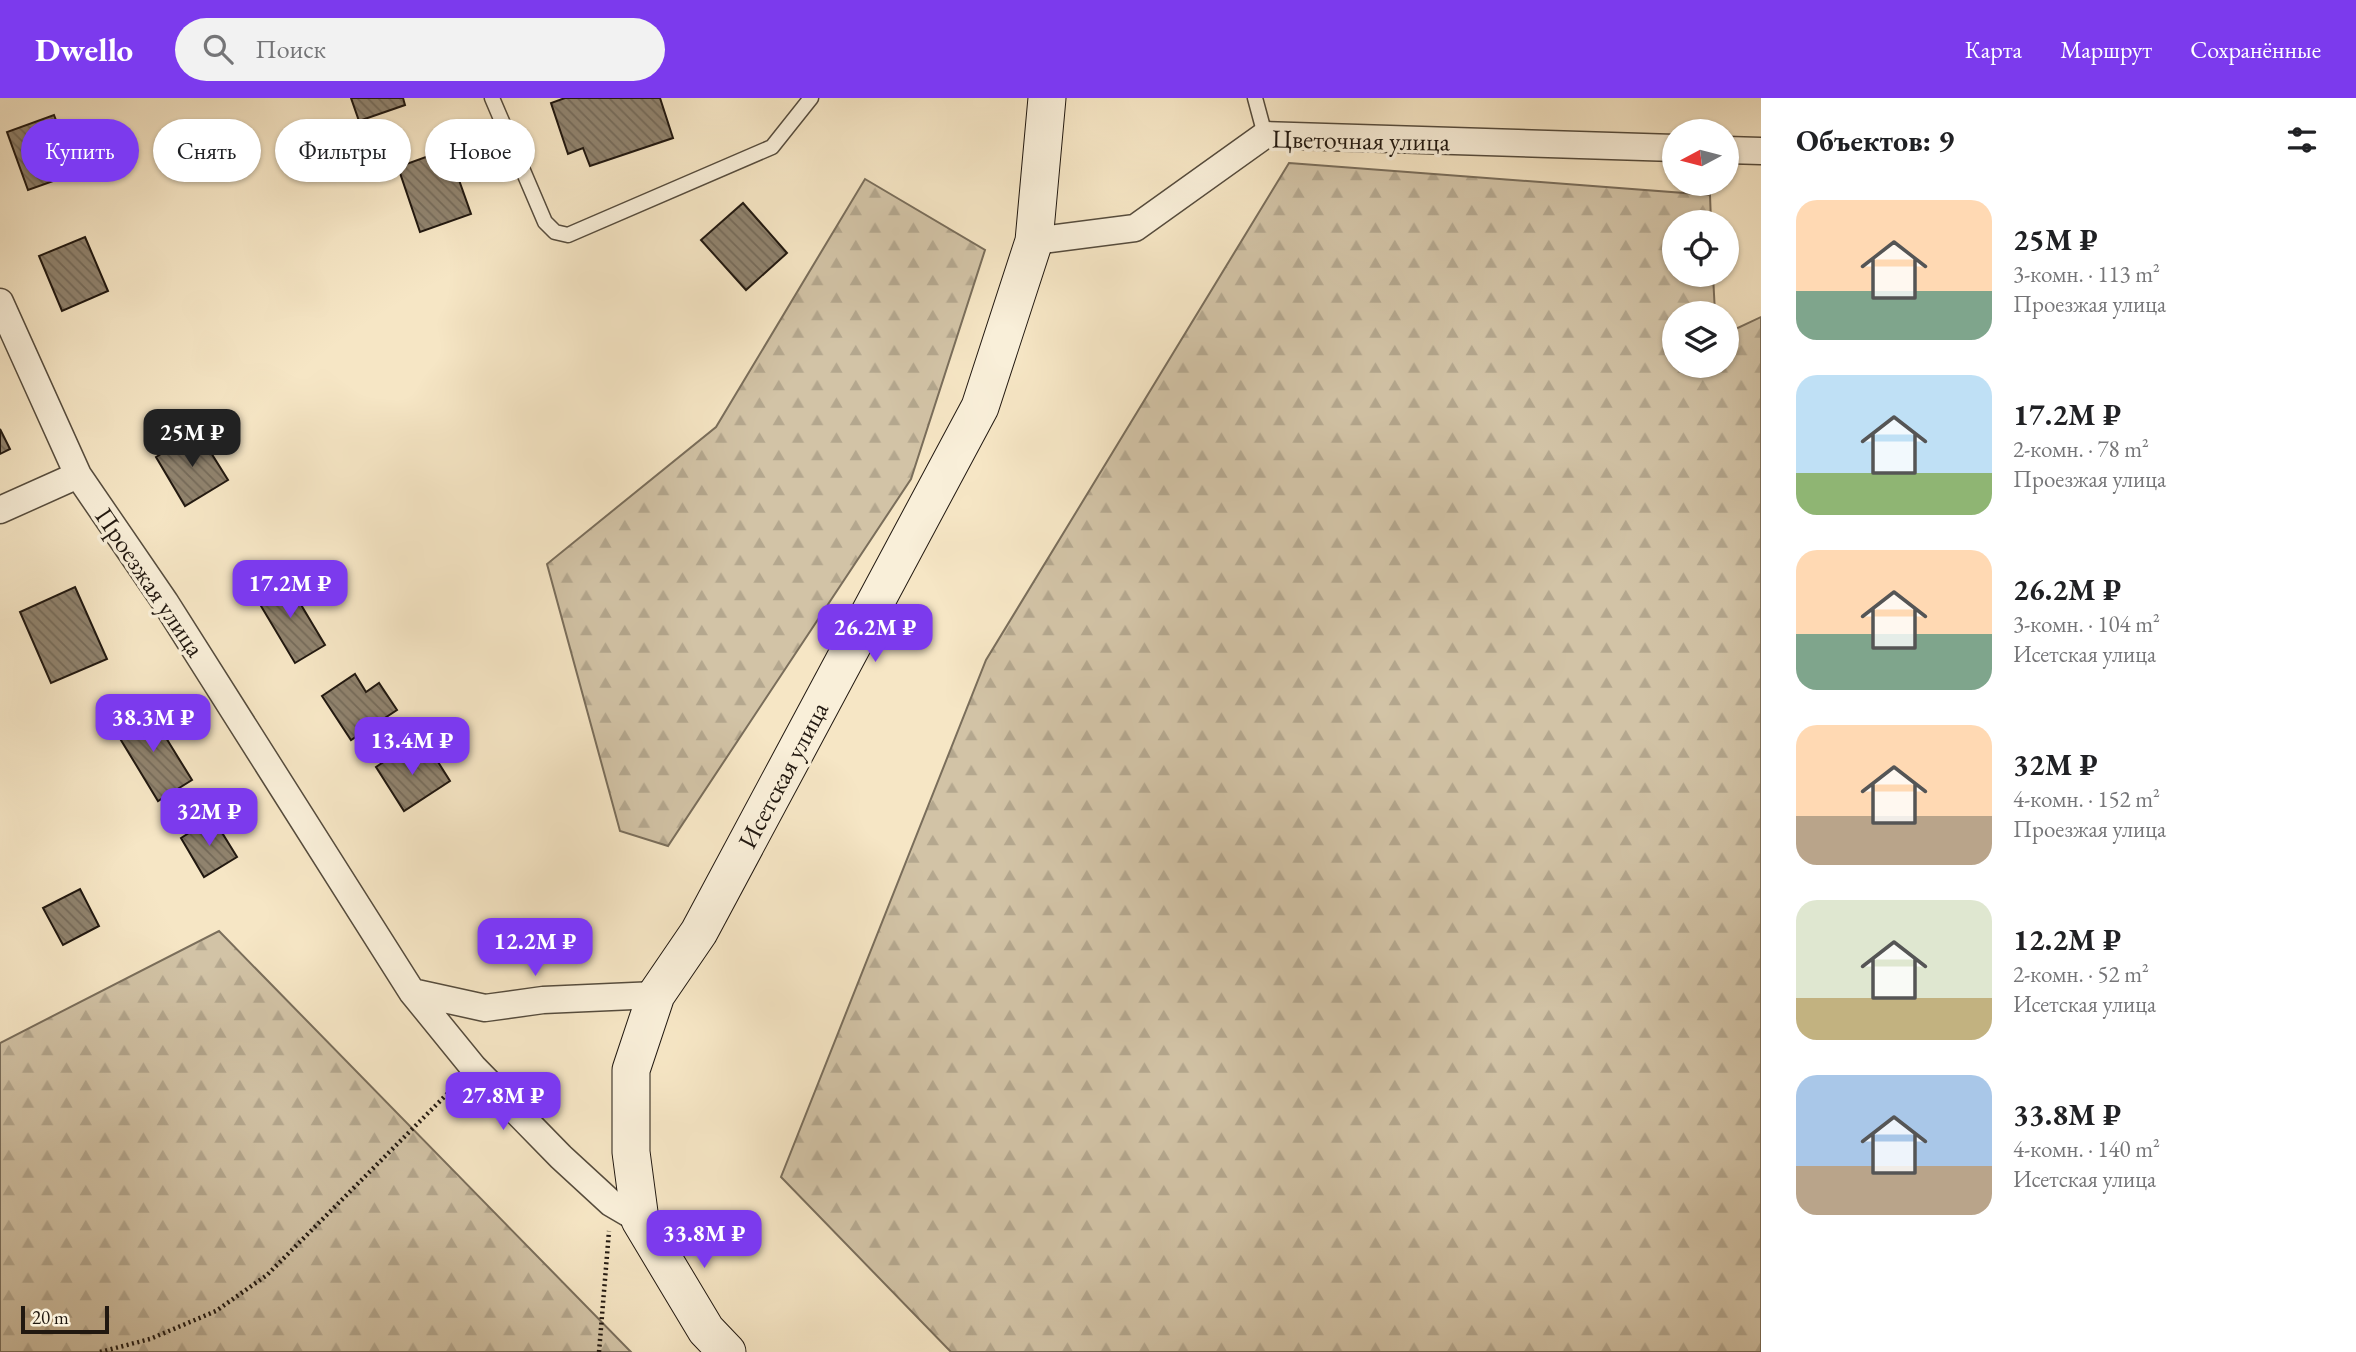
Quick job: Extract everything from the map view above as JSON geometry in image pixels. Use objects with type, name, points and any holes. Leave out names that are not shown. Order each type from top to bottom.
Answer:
[{"type":"main road","name":"Исетская улица","points":[[626,1211],[631,1152],[631,1070],[656,995],[699,932],[979,407],[1034,241],[1048,98]]},
{"type":"main road","points":[[626,1211],[706,1330],[727,1352]]},
{"type":"street","name":"Цветочная улица","points":[[1034,241],[1135,228],[1265,135],[1662,148]]},
{"type":"street","points":[[1740,150],[1761,151]]},
{"type":"street","name":"Проезжая улица","points":[[0,302],[78,475],[165,602],[412,992],[473,1068],[561,1157],[626,1211]]},
{"type":"street","points":[[0,510],[78,475]]},
{"type":"street","points":[[412,992],[485,1008],[543,1000],[656,995]]},
{"type":"lane","points":[[492,98],[545,222],[555,232],[568,235],[772,147],[811,98]]},
{"type":"lane","points":[[1255,98],[1265,135]]},
{"type":"path","points":[[100,1352],[150,1339],[216,1311],[267,1275],[473,1068]]},
{"type":"path","points":[[599,1352],[626,1211]]},
{"type":"green space","points":[[1289,163],[1662,191],[1662,196],[1710,196],[1711,210],[1662,210],[1662,287],[1714,287],[1714,301],[1662,301],[1662,378],[1739,378],[1739,327],[1761,317],[1761,1352],[951,1352],[781,1177],[986,660]]},
{"type":"green space","points":[[865,179],[985,250],[911,479],[668,846],[620,831],[547,564],[716,427]]},
{"type":"green space","points":[[219,931],[631,1352],[0,1352],[0,1043]]},
{"type":"building","points":[[351,98],[403,98],[405,105],[358,119]]},
{"type":"building","points":[[565,98],[660,98],[673,138],[590,166],[583,148],[568,154],[551,103]]},
{"type":"building","points":[[21,127],[21,171],[7,132]]},
{"type":"building","points":[[425,157],[425,182],[460,182],[471,214],[420,232],[403,182],[411,182],[411,162]]},
{"type":"building","points":[[25,182],[51,182],[28,190]]},
{"type":"building","points":[[743,203],[787,253],[746,290],[701,240]]},
{"type":"building","points":[[85,237],[108,291],[62,311],[39,256]]},
{"type":"building","points":[[0,429],[10,449],[0,454]]},
{"type":"building","points":[[198,432],[228,480],[185,506],[156,457]]},
{"type":"building","points":[[285,578],[325,645],[295,663],[255,596]]},
{"type":"building","points":[[75,587],[107,659],[51,683],[20,612]]},
{"type":"building","points":[[355,674],[366,692],[379,683],[397,710],[351,740],[322,696]]},
{"type":"building","points":[[147,707],[192,780],[158,801],[113,727]]},
{"type":"building","points":[[409,745],[420,762],[433,754],[450,781],[404,811],[376,767]]},
{"type":"building","points":[[213,818],[237,857],[204,877],[181,838]]},
{"type":"building","points":[[80,889],[99,926],[63,945],[43,908]]}]
